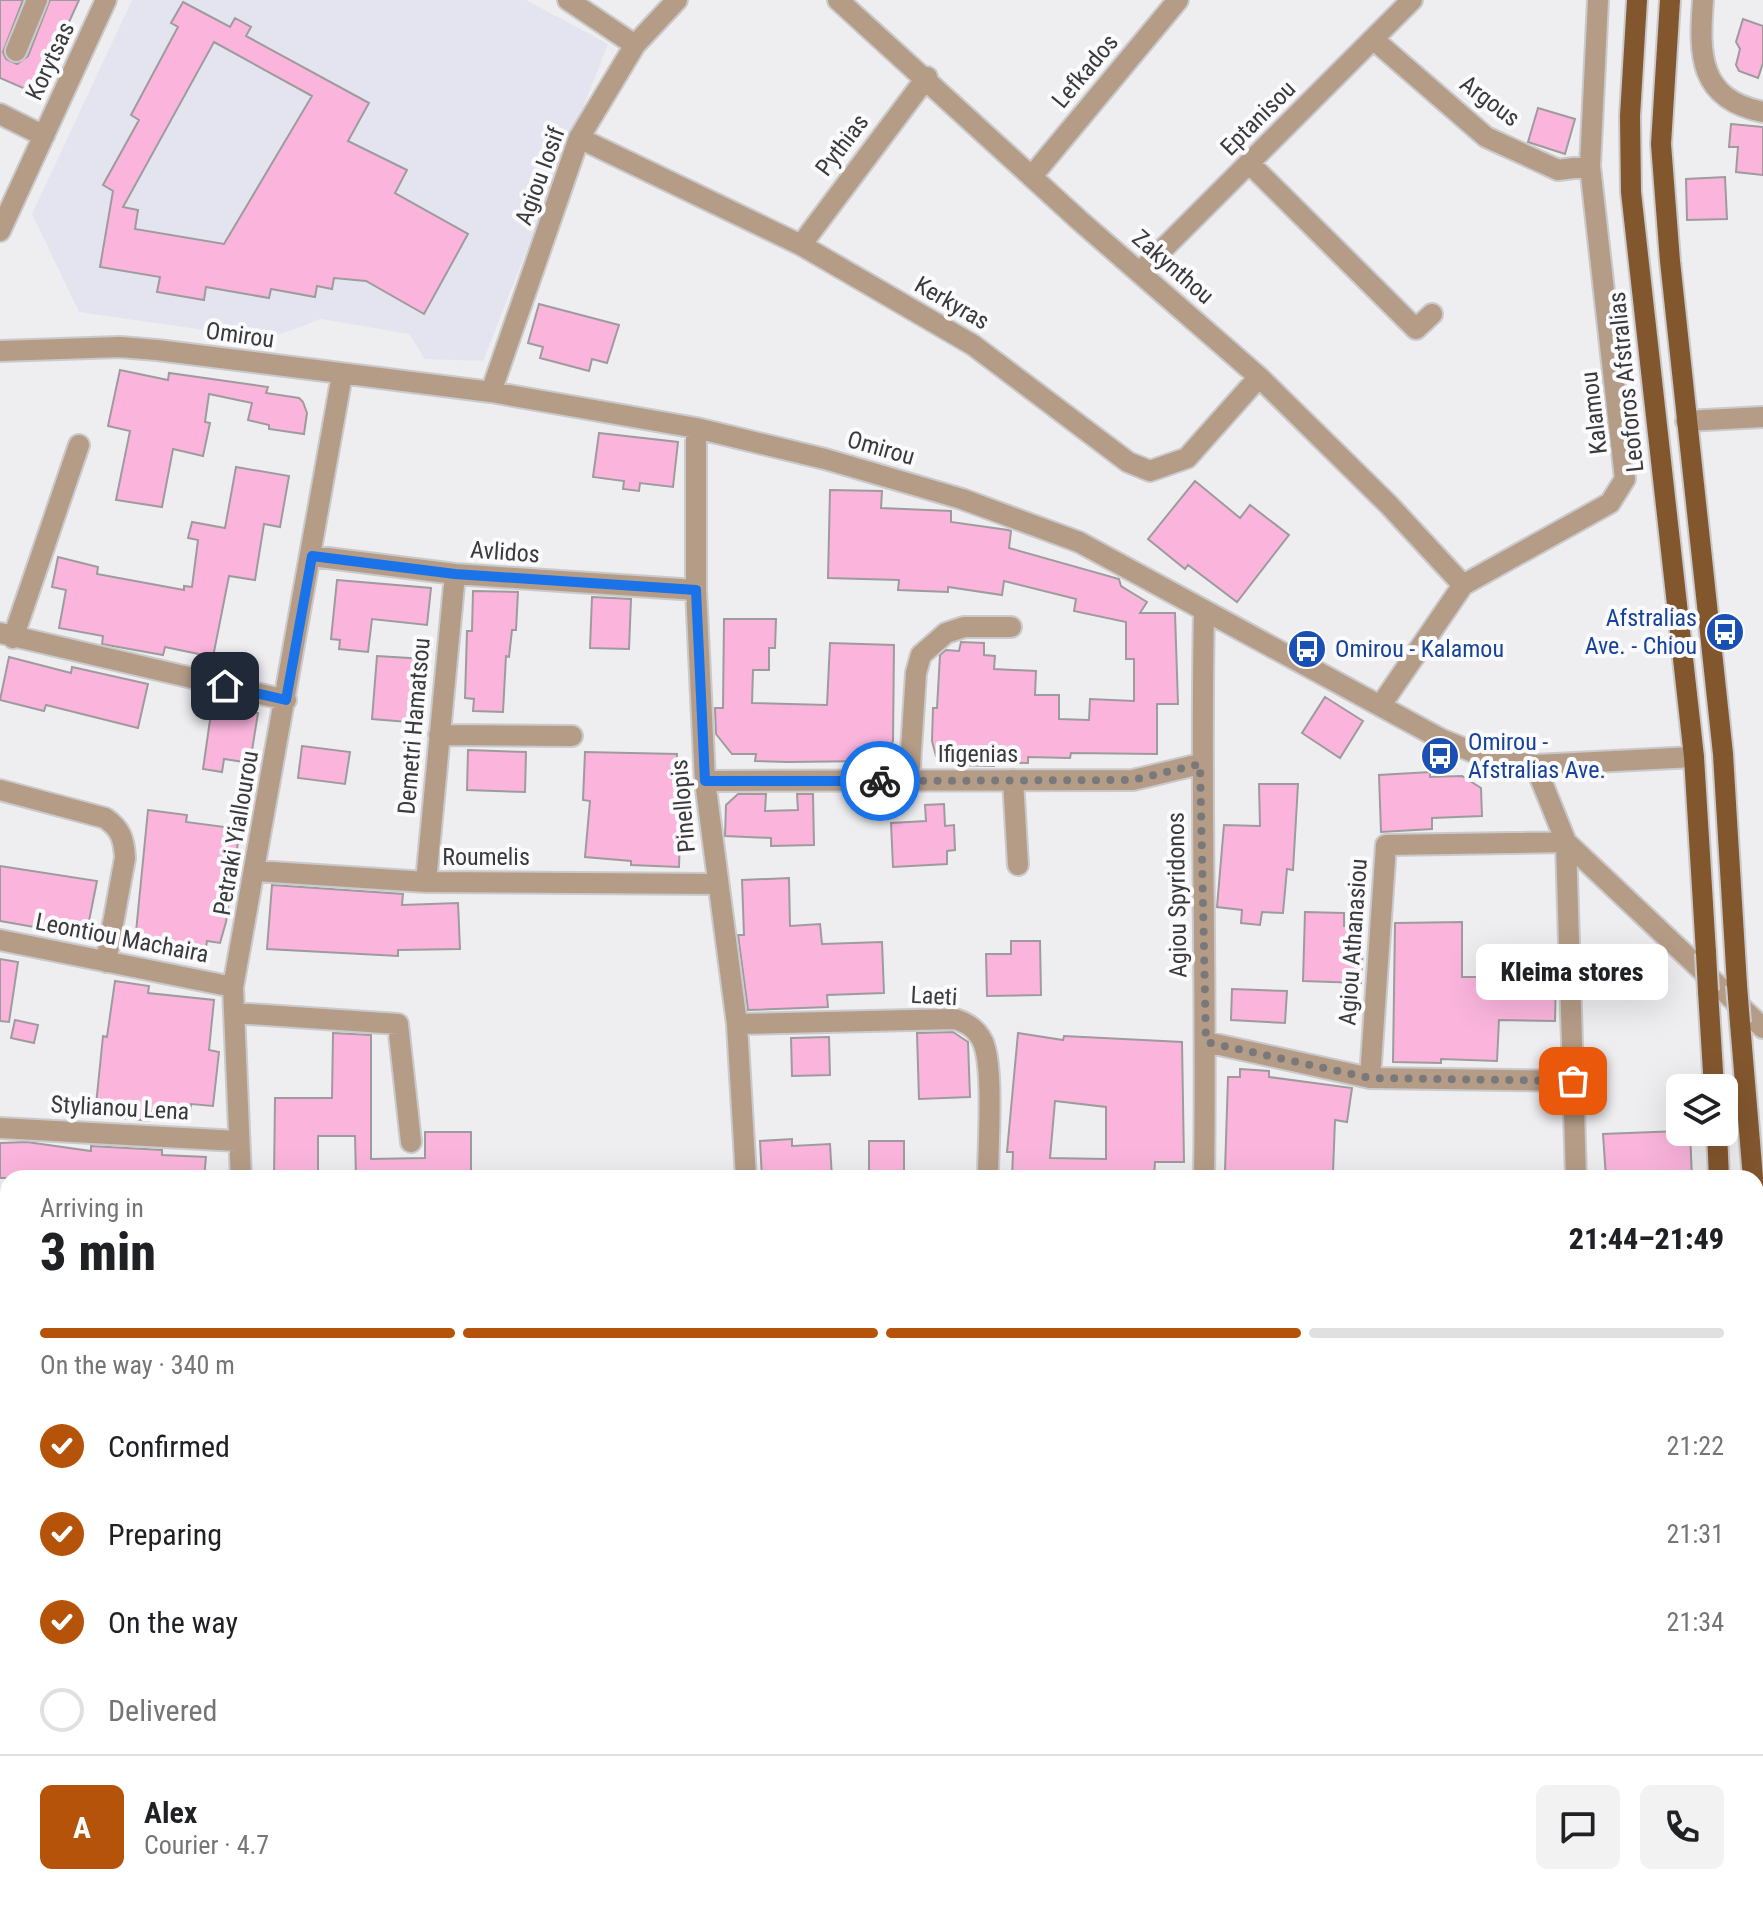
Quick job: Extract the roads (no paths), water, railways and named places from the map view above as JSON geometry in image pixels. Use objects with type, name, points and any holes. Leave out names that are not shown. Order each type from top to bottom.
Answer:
[{"type":"main road","name":"Leoforos Afstralias","points":[[1637,0],[1630,116],[1631,192],[1694,757],[1713,1074]]},
{"type":"main road","points":[[1670,0],[1661,144],[1686,421],[1723,754],[1752,1170]]},
{"type":"main road","points":[[1718,1146],[1719,1170]]},
{"type":"street","points":[[16,51],[37,0]]},
{"type":"street","name":"Korytsas","points":[[0,231],[106,0]]},
{"type":"street","points":[[568,0],[635,45]]},
{"type":"street","name":"Agiou Iosif","points":[[491,392],[579,138],[635,45],[677,0]]},
{"type":"street","name":"Zakynthou","points":[[838,0],[1259,377],[1389,505],[1463,585]]},
{"type":"street","name":"Lefkados","points":[[1032,176],[1178,0]]},
{"type":"street","name":"Eptanisou","points":[[1140,272],[1412,0]]},
{"type":"street","name":"Kalamou","points":[[1381,705],[1463,585],[1610,503],[1625,479],[1590,166],[1598,0]]},
{"type":"street","points":[[1703,0],[1700,39],[1708,76],[1728,99],[1763,112]]},
{"type":"street","name":"Argous","points":[[1373,39],[1486,137],[1558,170],[1590,166]]},
{"type":"street","name":"Pythias","points":[[801,245],[927,77]]},
{"type":"street","points":[[0,114],[44,136]]},
{"type":"street","name":"Kerkyras","points":[[579,138],[801,245],[988,354],[1128,462],[1150,471],[1187,458],[1259,377]]},
{"type":"street","points":[[1249,163],[1416,329],[1432,314]]},
{"type":"street","name":"Omirou","points":[[0,351],[136,348],[491,392],[696,428],[825,459],[962,499],[1079,542],[1441,739],[1483,756],[1535,765],[1694,757]]},
{"type":"street","name":"Petraki Yiallourou","points":[[239,1164],[233,987],[342,375]]},
{"type":"street","points":[[1686,421],[1763,417]]},
{"type":"street","name":"Pinellopis","points":[[696,428],[696,590],[705,781],[716,884],[737,1024],[746,1170]]},
{"type":"street","points":[[79,445],[7,636],[286,700]]},
{"type":"street","name":"Avlidos","points":[[312,556],[455,574],[696,590]]},
{"type":"street","name":"Demetri Hamatsou","points":[[426,882],[455,574]]},
{"type":"street","name":"Agiou Spyridonos","points":[[1204,610],[1200,764],[1206,1042],[1204,1170]]},
{"type":"street","points":[[909,781],[916,673],[921,655],[946,633],[964,627],[1011,627]]},
{"type":"street","points":[[439,735],[572,736]]},
{"type":"street","name":"Ifigenias","points":[[705,781],[1143,779],[1200,764]]},
{"type":"street","points":[[1535,765],[1566,842],[1576,1170]]},
{"type":"street","points":[[1013,780],[1018,865]]},
{"type":"street","points":[[0,790],[105,818],[117,826],[124,840],[125,858],[106,962]]},
{"type":"street","points":[[1566,842],[1763,1028]]},
{"type":"street","name":"Agiou Athanasiou","points":[[1370,1078],[1386,845],[1566,842]]},
{"type":"street","name":"Roumelis","points":[[256,871],[426,882],[716,884]]},
{"type":"street","name":"Leontiou Machaira","points":[[0,940],[233,987]]},
{"type":"street","points":[[234,1013],[398,1024],[411,1142]]},
{"type":"street","name":"Laeti","points":[[737,1024],[955,1019],[966,1022],[974,1028],[986,1052],[988,1170]]},
{"type":"street","points":[[1206,1042],[1370,1078],[1573,1081]]},
{"type":"street","name":"Stylianou Lena","points":[[0,1128],[239,1164]]},
{"type":"place","name":"Afstralias Ave. - Chiou","points":[[1725,632]]},
{"type":"place","name":"Omirou - Kalamou","points":[[1307,649]]},
{"type":"place","name":"Omirou - Afstralias Ave.","points":[[1440,756]]},
{"type":"place","name":"Kleima stores","points":[[1573,1081]]}]
